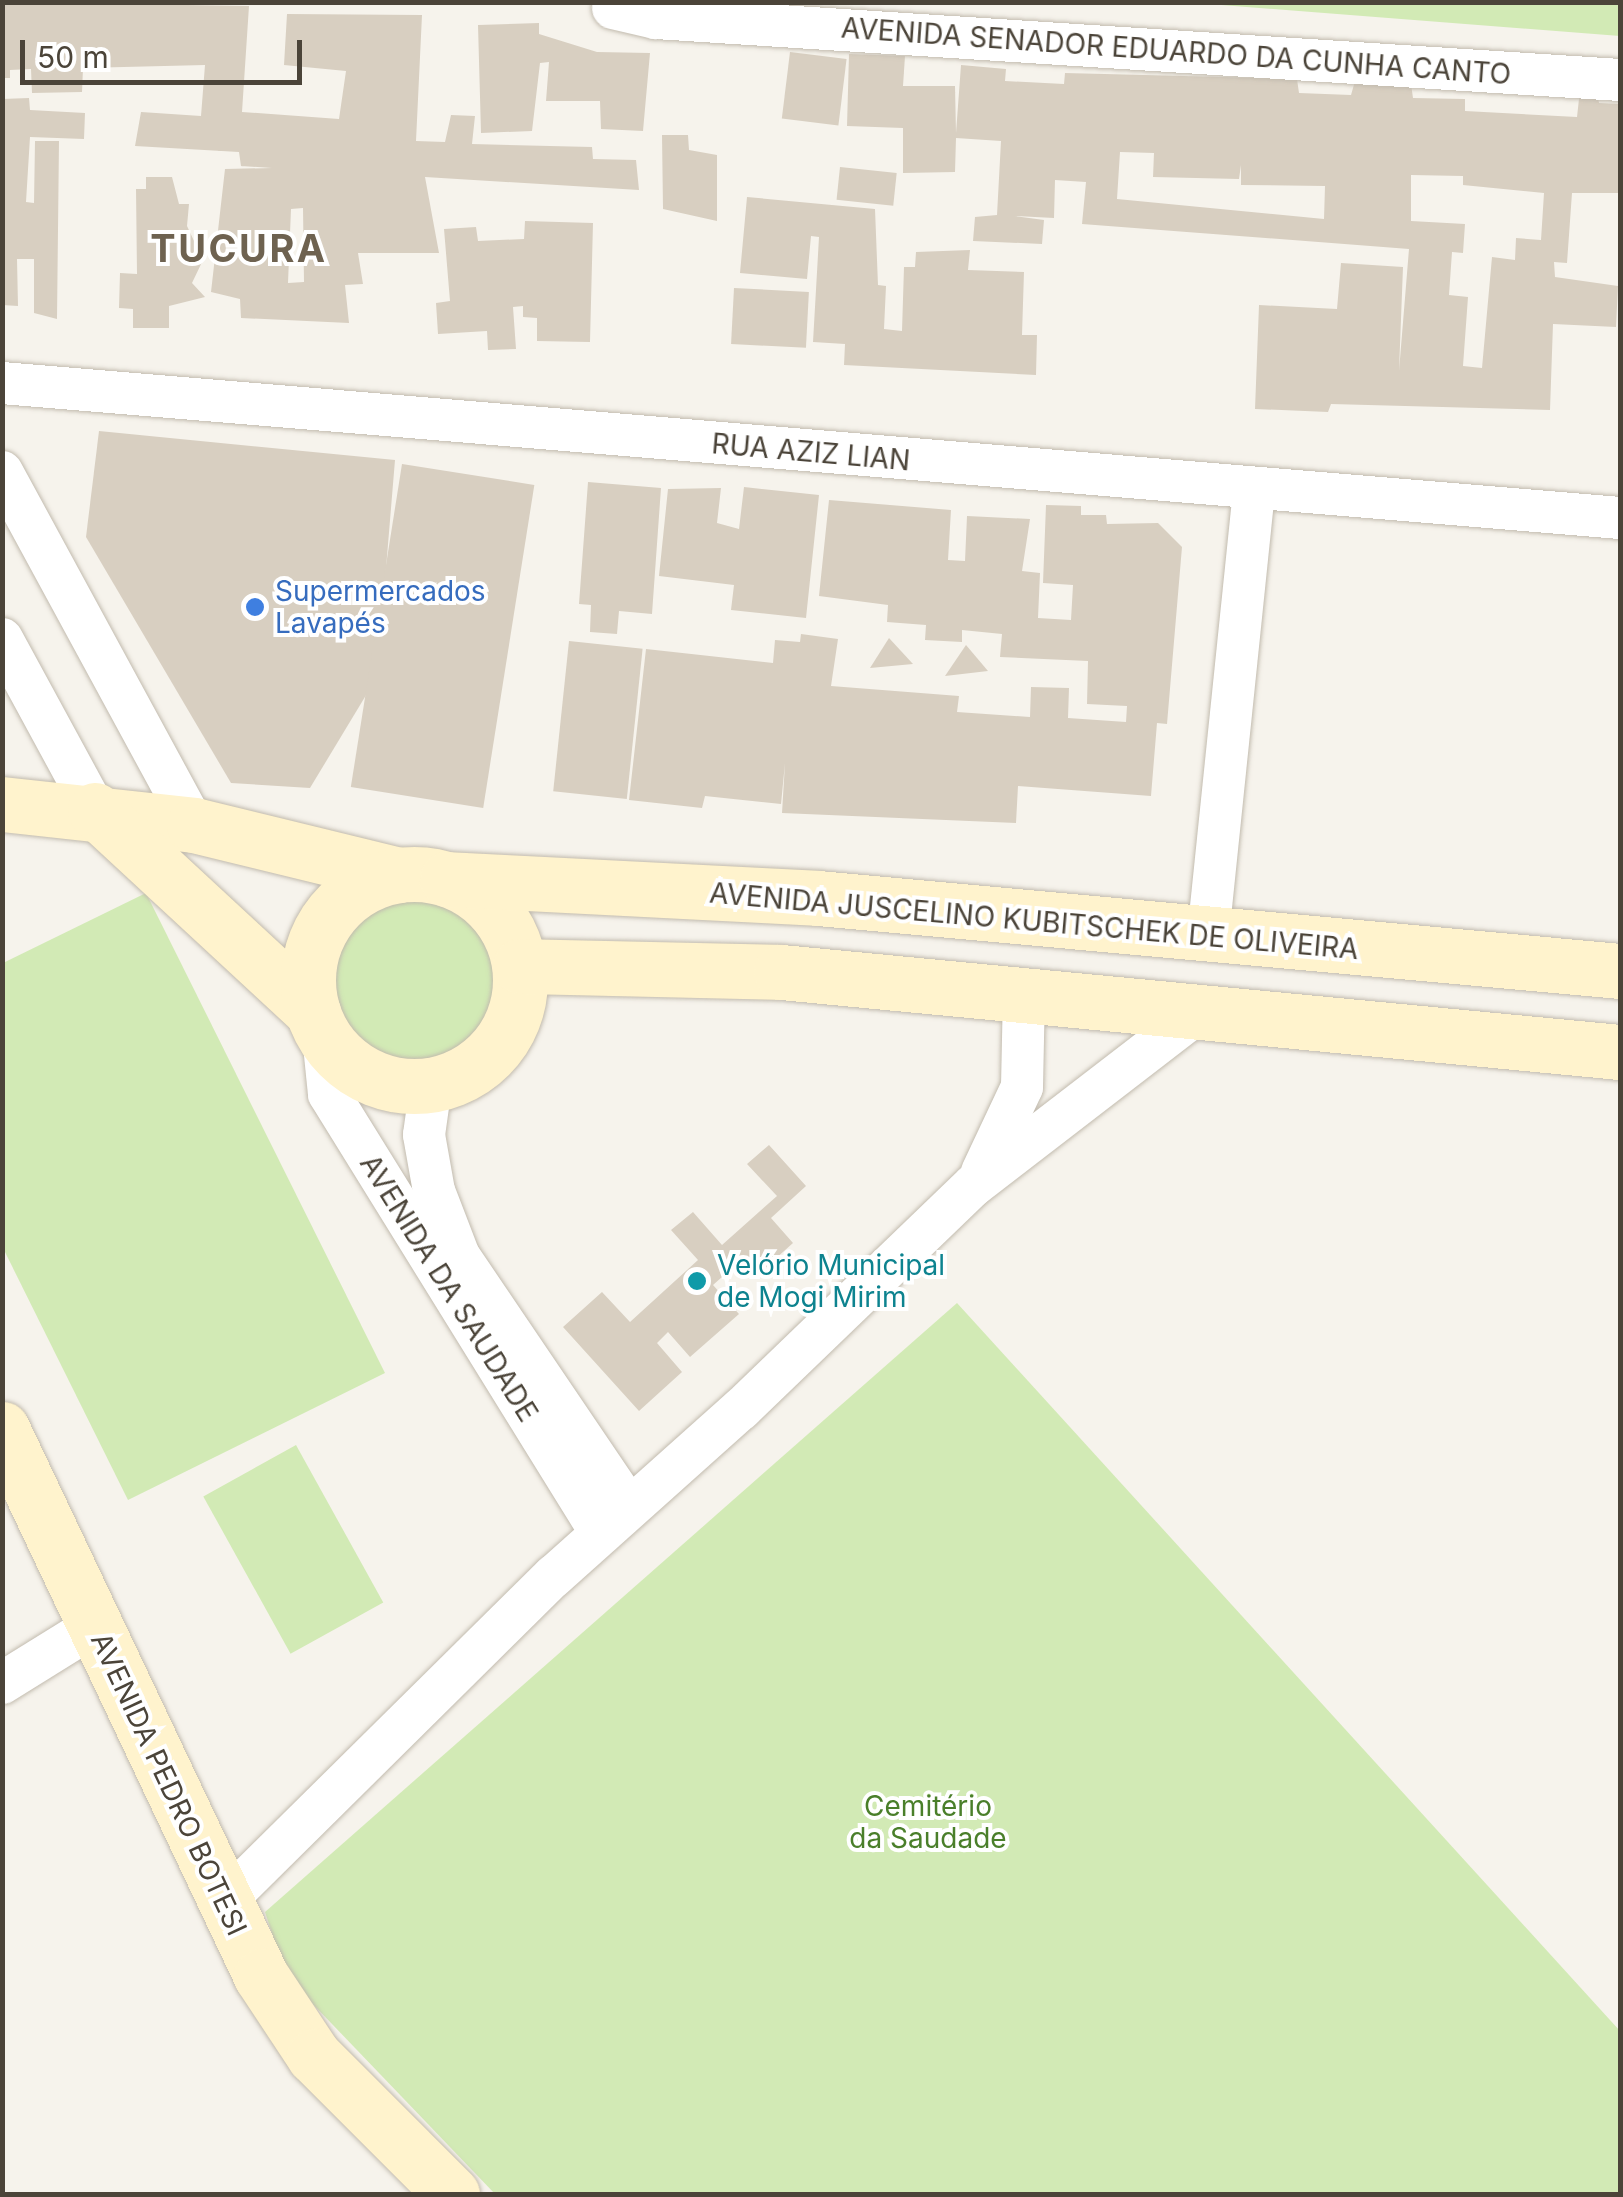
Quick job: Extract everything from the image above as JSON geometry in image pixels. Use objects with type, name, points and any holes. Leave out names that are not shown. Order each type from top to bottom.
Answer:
[{"type":"main road","name":"AVENIDA JUSCELINO KUBITSCHEK DE OLIVEIRA","points":[[2,804],[96,810],[194,825],[423,877],[818,898],[1620,971]]},
{"type":"main road","points":[[96,810],[366,1074],[398,1085],[432,1084],[463,1074],[509,1029],[520,998],[520,966],[496,912],[423,877],[364,886],[325,924],[308,976],[318,1024]]},
{"type":"main road","points":[[520,966],[781,972],[1024,992],[1196,1014],[1620,1052]]},
{"type":"main road","name":"AVENIDA PEDRO BOTESI","points":[[2,1429],[223,1903],[314,2056],[370,2118],[452,2194]]},
{"type":"main road","name":"AVENIDA PEDRO BOTESI","points":[[370,2118],[411,2194]]},
{"type":"street","name":"AVENIDA SENADOR EDUARDO DA CUNHA CANTO","points":[[606,4],[656,18],[1620,80]]},
{"type":"street","name":"RUA AZIZ LIAN","points":[[2,382],[1620,518]]},
{"type":"street","points":[[2,472],[194,825]]},
{"type":"street","points":[[1208,936],[1254,488]]},
{"type":"street","points":[[2,639],[96,810]]},
{"type":"street","points":[[974,1186],[1022,1087],[1024,992]]},
{"type":"street","points":[[223,1903],[615,1520],[974,1186],[1196,1014]]},
{"type":"street","name":"AVENIDA DA SAUDADE","points":[[318,1024],[328,1094],[615,1520]]},
{"type":"street","name":"AVENIDA DA SAUDADE","points":[[432,1084],[424,1134],[434,1191],[458,1256],[615,1520]]},
{"type":"street","points":[[2,1684],[94,1626]]},
{"type":"green space","points":[[1196,3],[1620,3],[1620,36]]},
{"type":"green space","points":[[146,893],[385,1373],[128,1500],[3,1248],[3,963]]},
{"type":"green space","points":[[409,894],[442,900],[469,919],[488,946],[494,979],[488,1012],[469,1039],[442,1058],[409,1064],[376,1058],[349,1039],[330,1012],[324,979],[330,946],[349,919],[376,900]]},
{"type":"green space","name":"Cemitério da Saudade","points":[[957,1303],[1620,2031],[1620,2194],[495,2194],[286,1976],[265,1912]]},
{"type":"green space","points":[[296,1445],[383,1602],[291,1654],[203,1496]]},
{"type":"building","points":[[2,2],[249,6],[242,112],[339,119],[346,71],[284,65],[287,14],[422,15],[416,141],[445,142],[451,115],[475,116],[472,144],[592,147],[593,159],[636,160],[639,190],[425,177],[439,253],[358,253],[363,284],[345,285],[349,323],[241,318],[240,299],[211,292],[225,169],[272,168],[241,166],[239,152],[135,146],[141,112],[201,116],[205,65],[83,68],[82,92],[32,93],[31,69],[10,70],[10,78],[2,78]],"holes":[[[303,208],[304,282],[288,283],[291,209]]]},
{"type":"building","points":[[539,23],[539,34],[597,52],[650,53],[643,131],[601,129],[600,101],[546,101],[549,62],[540,63],[532,131],[481,133],[478,25]]},
{"type":"building","points":[[790,52],[847,59],[838,125],[782,119]]},
{"type":"building","points":[[849,54],[905,56],[903,86],[955,86],[956,133],[961,65],[1006,69],[1005,81],[1064,84],[1065,73],[1297,79],[1299,93],[1351,95],[1357,74],[1411,84],[1413,98],[1465,99],[1465,111],[1577,117],[1580,90],[1597,92],[1599,103],[1620,104],[1620,193],[1572,193],[1567,263],[1554,262],[1555,277],[1618,286],[1616,327],[1553,324],[1550,410],[1331,404],[1328,412],[1255,409],[1259,305],[1337,309],[1341,263],[1403,267],[1399,371],[1409,249],[1082,224],[1086,182],[1055,180],[1054,218],[1015,216],[1044,220],[1042,244],[973,241],[975,217],[997,215],[1001,141],[956,138],[955,172],[903,173],[903,128],[847,126]],"holes":[[[1120,152],[1154,153],[1153,177],[1239,179],[1241,165],[1241,185],[1325,186],[1324,219],[1117,199]],[[1411,175],[1463,176],[1463,185],[1544,193],[1541,240],[1516,238],[1515,260],[1492,257],[1482,368],[1463,366],[1468,297],[1449,295],[1452,252],[1463,253],[1465,224],[1411,221]]]},
{"type":"building","points":[[29,98],[30,110],[85,113],[84,139],[30,137],[26,202],[34,203],[35,141],[59,141],[57,319],[34,313],[34,259],[17,259],[18,306],[2,305],[2,99]]},
{"type":"building","points":[[662,135],[688,135],[689,150],[717,155],[717,221],[663,209]]},
{"type":"building","points":[[840,167],[897,173],[893,206],[837,200]]},
{"type":"building","points":[[146,177],[172,177],[179,204],[189,204],[187,226],[203,260],[192,283],[205,297],[169,306],[169,328],[133,328],[133,309],[119,308],[120,273],[137,274],[136,189],[146,189]]},
{"type":"building","points":[[747,197],[875,209],[878,285],[886,286],[884,329],[902,331],[904,267],[915,267],[916,252],[970,250],[968,270],[1024,272],[1022,335],[1037,335],[1036,375],[844,365],[845,344],[813,342],[819,237],[811,236],[807,279],[740,273]]},
{"type":"building","points":[[525,221],[593,223],[590,342],[537,341],[537,318],[523,317],[523,306],[513,307],[516,349],[488,350],[487,331],[438,334],[436,303],[450,301],[444,229],[476,227],[478,241],[524,239]]},
{"type":"building","points":[[734,288],[809,292],[806,348],[731,344]]},
{"type":"building","name":"Supermercados Lavapés","points":[[99,431],[395,460],[377,677],[310,788],[231,783],[86,537]]},
{"type":"building","points":[[402,464],[534,485],[483,808],[351,787]]},
{"type":"building","points":[[588,482],[661,488],[652,614],[619,611],[617,634],[590,632],[591,605],[579,604]]},
{"type":"building","points":[[744,487],[819,495],[806,618],[731,610],[734,585],[659,576],[668,489],[721,488],[717,523],[739,529]]},
{"type":"building","points":[[829,500],[951,510],[948,560],[965,561],[967,516],[1030,519],[1022,571],[1040,573],[1038,618],[1071,620],[1073,585],[1043,583],[1046,505],[1081,506],[1081,515],[1106,515],[1107,524],[1158,523],[1182,547],[1167,724],[1157,723],[1151,796],[1018,786],[1016,823],[782,813],[785,763],[781,804],[705,796],[702,808],[629,800],[646,649],[773,663],[775,640],[800,642],[801,634],[838,639],[831,686],[959,696],[957,712],[1030,717],[1031,687],[1069,688],[1068,718],[1126,722],[1127,706],[1087,704],[1088,661],[1000,657],[1002,634],[962,630],[962,642],[925,640],[926,625],[887,622],[888,605],[819,596]]},
{"type":"building","points":[[889,638],[913,664],[870,668]]},
{"type":"building","points":[[569,641],[643,649],[627,799],[553,791]]},
{"type":"building","points":[[966,645],[988,671],[945,676]]},
{"type":"building","name":"Velório Municipal de Mogi Mirim","points":[[769,1145],[806,1186],[771,1218],[793,1243],[756,1276],[741,1260],[713,1285],[739,1314],[690,1357],[668,1332],[657,1343],[682,1372],[639,1411],[563,1327],[602,1292],[630,1322],[698,1260],[671,1230],[693,1212],[722,1245],[777,1196],[747,1164]]},
{"type":"place","name":"Supermercados Lavapés","points":[[255,607]]},
{"type":"place","name":"Velório Municipal de Mogi Mirim","points":[[697,1281]]},
{"type":"district","name":"TUCURA","points":[[239,249]]}]
